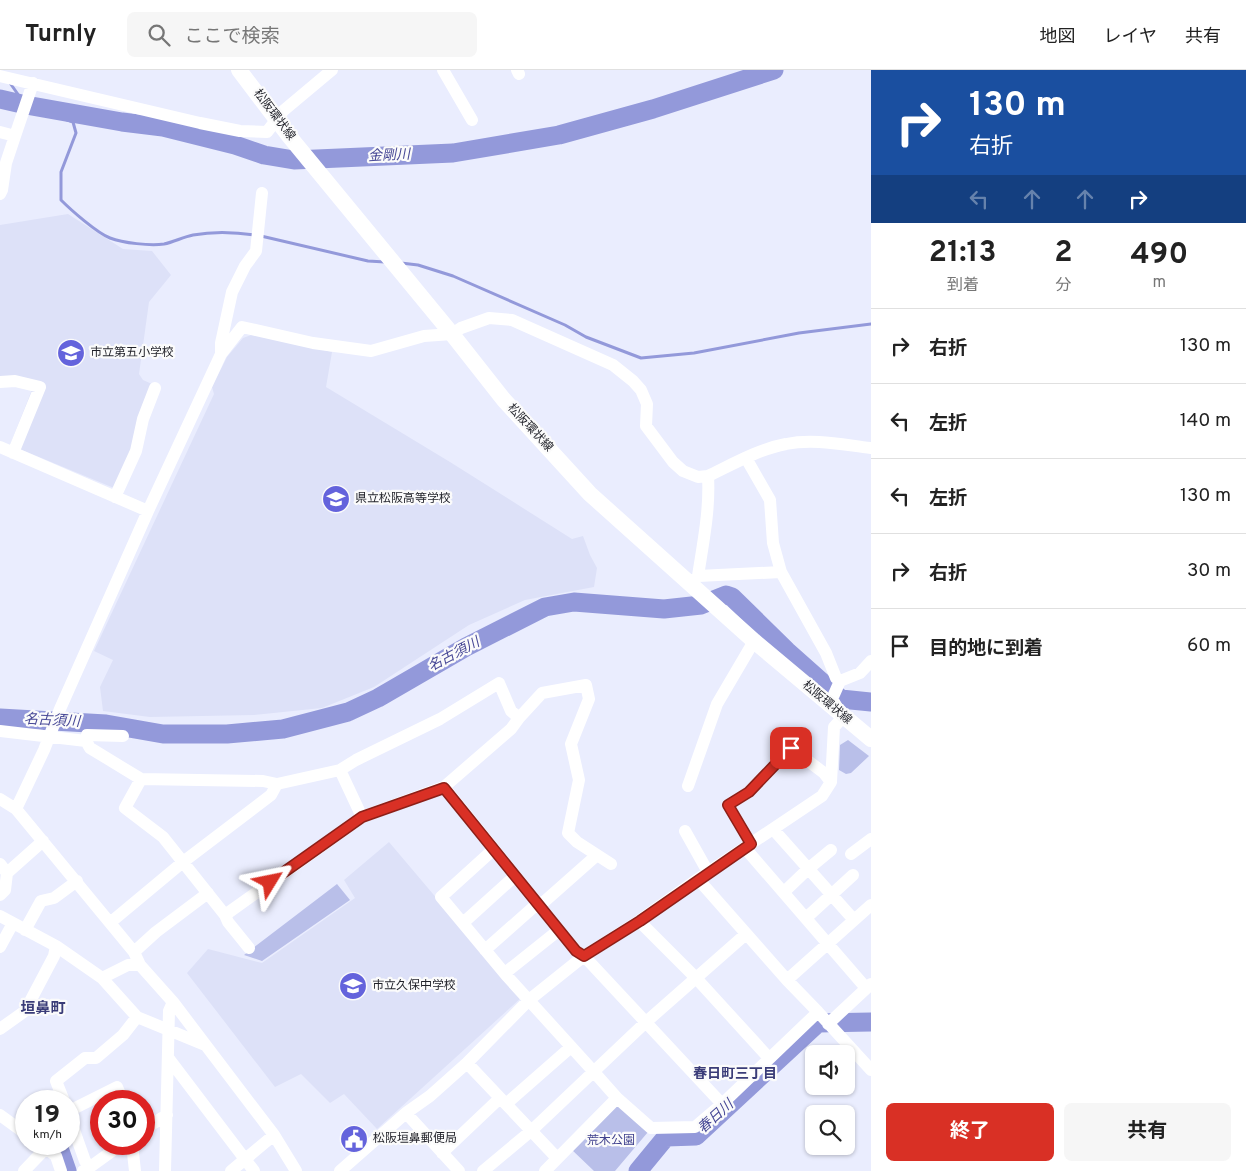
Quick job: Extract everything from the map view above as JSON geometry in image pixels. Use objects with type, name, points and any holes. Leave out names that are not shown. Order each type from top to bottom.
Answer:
[{"type":"main road","name":"松阪環状線","points":[[239,70],[289,136],[504,400],[590,494],[695,583],[726,616],[754,641],[871,739]]},
{"type":"street","points":[[0,76],[200,123],[240,131],[267,132],[283,111],[332,70]]},
{"type":"street","points":[[443,70],[472,120]]},
{"type":"street","points":[[0,194],[2,190],[3,162],[15,136],[33,83]]},
{"type":"street","points":[[0,132],[15,136]]},
{"type":"street","points":[[221,354],[221,343],[232,292],[245,266],[256,251],[262,193]]},
{"type":"street","points":[[296,1171],[274,1135],[173,1002],[140,965],[134,952],[111,922],[43,841],[6,806],[50,737],[60,709],[148,511],[221,354],[242,327],[313,342],[371,351],[424,336],[452,334],[462,328],[489,318],[512,320],[613,365],[633,380],[641,390],[647,404],[646,426],[673,462],[683,471],[698,477],[708,476],[746,458],[787,444],[825,442],[871,448]]},
{"type":"street","points":[[0,382],[15,381],[40,387],[13,453]]},
{"type":"street","points":[[115,497],[136,451],[143,419],[155,388]]},
{"type":"street","points":[[0,447],[148,511]]},
{"type":"street","points":[[746,458],[770,500],[773,543],[781,572],[826,653],[836,678],[840,681]]},
{"type":"street","points":[[708,476],[707,518],[695,583],[781,572]]},
{"type":"street","points":[[688,786],[717,704],[754,641]]},
{"type":"street","points":[[348,1169],[406,1113],[430,1096],[467,1063],[529,1000],[584,956],[640,921],[822,796],[831,782],[834,727],[843,717],[832,699],[840,681],[860,673],[871,661]]},
{"type":"street","points":[[123,736],[87,735],[86,741],[90,748],[141,779],[263,781],[277,784],[340,770],[356,760],[440,719],[499,683],[511,711],[519,718]]},
{"type":"street","points":[[225,915],[362,817],[444,788],[511,729],[542,693],[586,685],[589,699],[571,744],[579,780],[568,833],[611,864]]},
{"type":"street","points":[[0,731],[86,741]]},
{"type":"street","points":[[828,1024],[869,986],[828,944],[748,846],[728,805],[749,792],[791,748],[824,773],[831,782]]},
{"type":"street","points":[[340,770],[362,817]]},
{"type":"street","points":[[141,779],[125,808],[164,837],[249,948]]},
{"type":"street","points":[[111,922],[183,862],[271,795],[277,784]]},
{"type":"street","points":[[444,788],[576,951],[584,956],[722,1104]]},
{"type":"street","points":[[773,829],[854,920]]},
{"type":"street","points":[[685,831],[703,876],[746,934],[871,1070]]},
{"type":"street","points":[[850,854],[871,839]]},
{"type":"street","points":[[0,895],[4,890],[4,868],[43,841]]},
{"type":"street","points":[[494,849],[441,897],[505,973],[617,1098],[651,1128],[695,1127],[722,1104],[818,1012]]},
{"type":"street","points":[[784,892],[831,850]]},
{"type":"street","points":[[485,950],[597,855]]},
{"type":"street","points":[[806,918],[853,875]]},
{"type":"street","points":[[463,923],[516,876]]},
{"type":"street","points":[[25,930],[41,901],[54,898],[77,881]]},
{"type":"street","points":[[134,952],[156,932],[208,893]]},
{"type":"street","points":[[787,980],[871,905]]},
{"type":"street","points":[[0,916],[56,946],[102,978],[137,1017],[206,1045]]},
{"type":"street","points":[[640,921],[696,978],[769,1058]]},
{"type":"street","points":[[0,947],[13,923]]},
{"type":"street","points":[[505,973],[559,930]]},
{"type":"street","points":[[483,1171],[532,1131],[646,1022],[746,934]]},
{"type":"street","points":[[0,1029],[25,1011],[54,956],[56,946]]},
{"type":"street","points":[[102,978],[128,965],[140,965]]},
{"type":"street","points":[[165,1171],[169,1011],[173,1002]]},
{"type":"street","points":[[60,1090],[56,1081],[85,1058],[96,1058],[123,1035],[137,1017]]},
{"type":"street","points":[[442,1153],[571,1047]]},
{"type":"street","points":[[169,1059],[254,1171]]},
{"type":"street","points":[[467,1063],[557,1158]]},
{"type":"street","points":[[545,1171],[617,1098]]},
{"type":"street","points":[[406,1113],[460,1171]]},
{"type":"street","points":[[0,1115],[15,1126]]},
{"type":"street","points":[[155,1122],[167,1115]]},
{"type":"street","points":[[230,1171],[274,1135]]},
{"type":"street","points":[[80,1147],[87,1169],[107,1155]]},
{"type":"street","points":[[24,1171],[36,1155]]},
{"type":"street","points":[[55,1155],[61,1171]]},
{"type":"street","points":[[133,1155],[135,1171]]},
{"type":"shaded area","name":"市立第五小学校","points":[[68,214],[123,249],[152,251],[171,275],[149,302],[139,374],[143,380],[152,384],[128,459],[114,488],[10,445],[35,382],[0,378],[0,225]]},
{"type":"shaded area","name":"県立松阪高等学校","points":[[254,334],[332,352],[326,387],[572,539],[583,536],[597,568],[594,587],[525,600],[469,625],[374,687],[322,708],[254,715],[150,717],[103,711],[100,687],[113,660],[94,651],[214,394],[212,387],[227,357],[243,338]]},
{"type":"shaded area","name":"市立久保中学校","points":[[389,842],[521,998],[377,1129],[344,1094],[330,1103],[301,1074],[275,1087],[187,973],[208,949],[262,963],[355,898],[344,880]]},
{"type":"green space","points":[[848,740],[869,756],[851,773],[846,774],[839,770],[840,745]]},
{"type":"green space","points":[[337,884],[350,900],[262,961],[244,955]]},
{"type":"green space","name":"荒木公園","points":[[616,1104],[648,1132],[615,1171],[594,1171],[571,1149]]},
{"type":"waterway","name":"金剛川","points":[[0,99],[122,122],[163,127],[235,145],[264,155],[294,160],[453,153],[559,135],[653,109],[774,70]]},
{"type":"waterway","points":[[10,83],[22,100]]},
{"type":"waterway","points":[[28,106],[73,122],[76,133],[61,172],[61,200],[84,221],[110,238],[151,245],[164,244],[189,236],[209,233],[255,235]]},
{"type":"waterway","points":[[261,236],[368,261],[385,262]]},
{"type":"waterway","points":[[401,263],[418,265],[453,276],[565,325],[586,337],[641,358],[694,353],[799,333],[871,324]]},
{"type":"waterway","name":"名古須川","points":[[0,718],[106,724],[163,734],[227,734],[283,729],[348,712],[378,698],[466,647],[545,607],[574,602],[664,609],[701,605],[726,595],[732,597],[787,651],[841,699],[871,702]]},
{"type":"waterway","name":"春日川","points":[[638,1171],[666,1137],[696,1136],[818,1023],[871,1022]]},
{"type":"waterway","name":"春日川","points":[[61,1155],[67,1171]]},
{"type":"place","name":"市立第五小学校","points":[[71,353]]},
{"type":"place","name":"県立松阪高等学校","points":[[336,499]]},
{"type":"place","name":"市立久保中学校","points":[[353,986]]},
{"type":"place","name":"松阪垣鼻郵便局","points":[[354,1139]]},
{"type":"district","name":"垣鼻町","points":[[43,1009]]},
{"type":"district","name":"春日町三丁目","points":[[735,1074]]},
{"type":"route","points":[[270,882],[362,817],[444,788],[576,951],[584,956],[640,921],[751,844],[728,805],[749,792],[791,748]]}]
